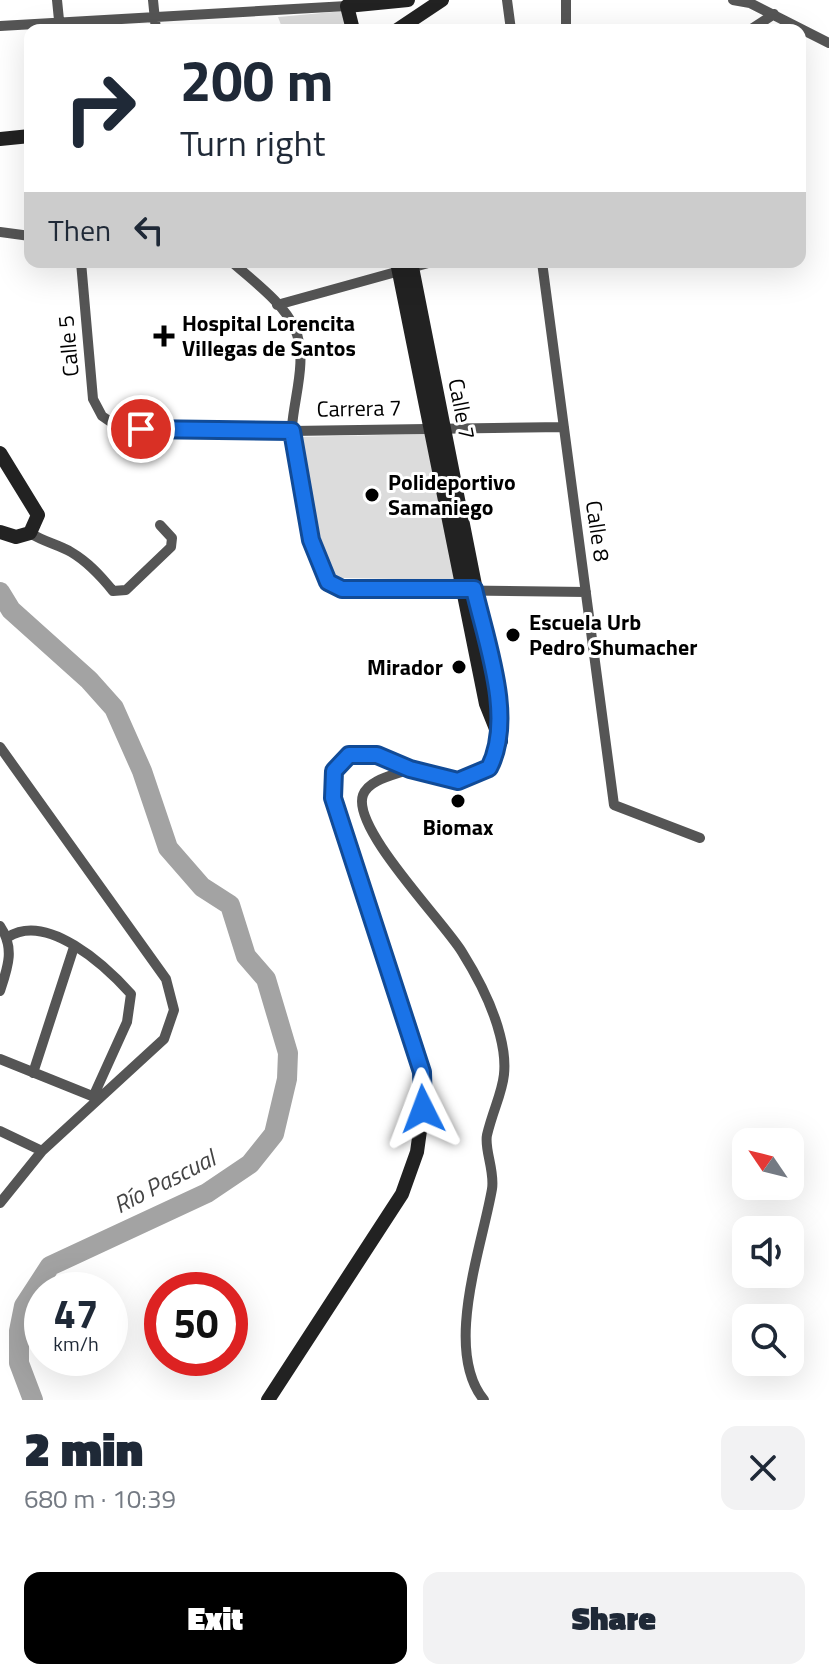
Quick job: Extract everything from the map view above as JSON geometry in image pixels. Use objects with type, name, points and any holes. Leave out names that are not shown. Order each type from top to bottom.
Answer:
[{"type":"main road","points":[[352,24],[347,6],[408,0]]},
{"type":"main road","points":[[406,24],[442,0]]},
{"type":"main road","points":[[0,139],[24,137]]},
{"type":"main road","name":"Calle 7","points":[[406,268],[468,589],[500,711],[501,741],[489,768],[458,781],[410,769]]},
{"type":"main road","points":[[0,453],[38,515],[30,533],[16,537],[0,532]]},
{"type":"main road","points":[[268,1400],[402,1194],[417,1152],[423,1109],[422,1072],[333,798],[334,771],[349,755],[377,755],[410,769]]},
{"type":"street","points":[[57,0],[59,24]]},
{"type":"street","points":[[153,0],[156,24]]},
{"type":"street","points":[[507,0],[510,24]]},
{"type":"street","points":[[566,0],[566,24]]},
{"type":"street","points":[[733,0],[793,24]]},
{"type":"street","points":[[71,24],[347,6]]},
{"type":"street","points":[[759,24],[774,14]]},
{"type":"street","points":[[0,26],[24,26]]},
{"type":"street","points":[[806,31],[829,43]]},
{"type":"street","points":[[0,232],[24,235]]},
{"type":"street","name":"Calle 5","points":[[82,268],[93,399],[108,421]]},
{"type":"street","points":[[238,268],[277,305],[295,330],[300,353],[292,431],[311,540],[328,582],[342,589],[586,592]]},
{"type":"street","points":[[277,305],[395,268]]},
{"type":"street","name":"Calle 8","points":[[543,268],[614,805],[700,838]]},
{"type":"street","name":"Carrera 7","points":[[108,421],[118,427],[141,429],[292,431],[564,427]]},
{"type":"street","points":[[30,533],[45,543],[69,551],[94,567],[113,591],[126,590],[171,547],[172,538],[160,525]]},
{"type":"street","points":[[0,747],[166,979],[174,1010],[164,1039],[96,1098],[42,1151],[0,1203]]},
{"type":"street","points":[[410,769],[372,784],[363,796],[363,809],[400,876],[437,916],[462,952],[500,1034],[506,1076],[486,1138],[493,1162],[492,1189],[485,1208],[483,1234],[467,1312],[471,1384],[484,1400]]},
{"type":"street","points":[[0,926],[8,937],[11,961],[0,991]]},
{"type":"street","points":[[8,937],[22,928],[39,929],[74,947],[119,980],[133,1001],[96,1098]]},
{"type":"street","points":[[33,1073],[74,947]]},
{"type":"street","points":[[0,1059],[96,1098]]},
{"type":"street","points":[[0,1131],[42,1151]]},
{"type":"street","points":[[279,1400],[284,1373]]},
{"type":"shaded area","points":[[344,11],[347,24],[281,24],[278,17]]},
{"type":"shaded area","name":"Polideportivo Samaniego","points":[[425,434],[455,580],[338,578],[326,568],[319,553],[296,437]]},
{"type":"waterway","name":"Río Pascual","points":[[0,592],[11,610],[89,680],[114,708],[142,771],[168,848],[202,887],[230,905],[246,956],[266,979],[288,1053],[287,1079],[274,1134],[250,1164],[207,1193],[50,1266],[24,1306],[19,1331],[19,1363],[33,1400]]},
{"type":"place","name":"Hospital Lorencita Villegas de Santos","points":[[164,336]]},
{"type":"place","name":"Polideportivo Samaniego","points":[[372,495]]},
{"type":"place","name":"Escuela Urb Pedro Shumacher","points":[[513,635]]},
{"type":"place","name":"Mirador","points":[[459,667]]},
{"type":"place","name":"Biomax","points":[[458,801]]},
{"type":"route","points":[[141,429],[292,431],[311,540],[320,569],[328,582],[342,589],[474,589],[500,711],[501,741],[489,768],[458,781],[410,769],[377,755],[349,755],[334,771],[333,798],[422,1072],[423,1109]]}]
